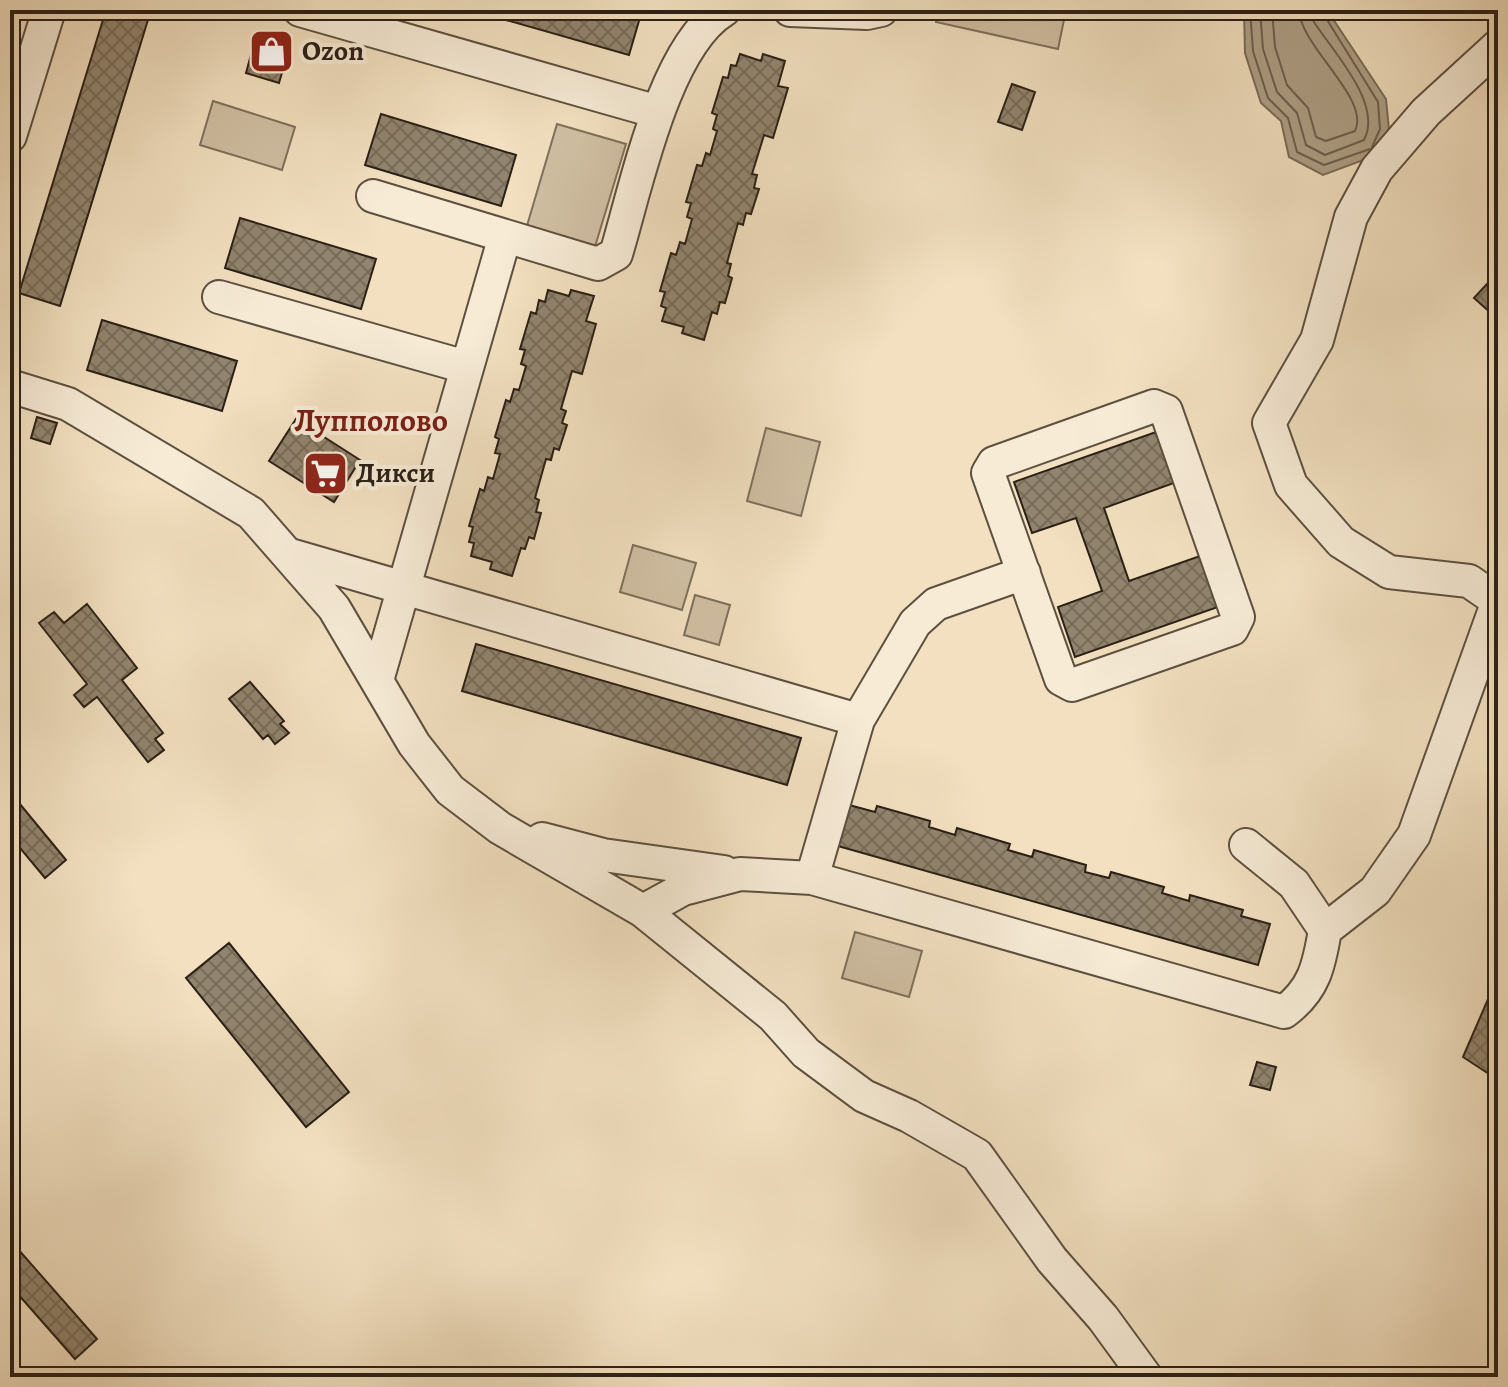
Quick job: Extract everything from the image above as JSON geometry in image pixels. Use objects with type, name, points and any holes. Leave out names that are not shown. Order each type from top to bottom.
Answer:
[{"type":"street","points":[[10,136],[49,10]]},
{"type":"street","points":[[300,10],[658,112]]},
{"type":"street","points":[[373,196],[598,264],[616,254],[658,112],[685,52],[708,20],[724,10]]},
{"type":"street","points":[[790,10],[867,13],[881,10]]},
{"type":"street","points":[[500,828],[603,855],[740,874],[812,878],[1284,1012],[1302,999],[1318,973],[1325,930],[1375,891],[1414,835],[1498,601],[1469,581],[1389,572],[1341,542],[1291,485],[1269,423],[1317,340],[1351,217],[1377,169],[1426,112],[1498,46]]},
{"type":"street","points":[[378,677],[505,236]]},
{"type":"street","points":[[219,297],[466,367]]},
{"type":"street","points":[[10,386],[68,404],[251,513],[334,608],[378,677],[414,744],[450,790],[500,828],[643,911],[773,1016],[806,1053],[864,1096],[909,1116],[977,1155],[1052,1260],[1103,1318],[1146,1377]]},
{"type":"street","points":[[1154,406],[1166,411],[1238,617],[1232,629],[1072,685],[1061,679],[1024,573],[988,473],[994,463],[1154,406]]},
{"type":"street","points":[[287,554],[858,720]]},
{"type":"street","points":[[812,878],[858,720],[915,623],[936,604],[1024,573]]},
{"type":"street","points":[[1246,845],[1294,884],[1325,930]]},
{"type":"street","points":[[643,911],[683,889],[740,874]]},
{"type":"shaded area","points":[[938,10],[1066,10],[1058,49],[936,22]]},
{"type":"shaded area","points":[[213,101],[295,127],[282,170],[200,145]]},
{"type":"shaded area","points":[[557,124],[626,144],[594,250],[526,229]]},
{"type":"shaded area","points":[[766,428],[820,442],[801,516],[747,501]]},
{"type":"shaded area","points":[[633,545],[696,563],[682,610],[620,592]]},
{"type":"shaded area","points":[[695,595],[730,605],[719,645],[684,635]]},
{"type":"shaded area","points":[[855,932],[922,951],[909,997],[842,978]]},
{"type":"water","points":[[1244,10],[1327,10],[1386,99],[1389,130],[1377,155],[1323,175],[1289,157],[1281,121],[1261,103],[1245,53]]},
{"type":"building","points":[[106,10],[151,10],[60,306],[19,293]]},
{"type":"building","points":[[471,10],[629,10],[641,14],[629,55]]},
{"type":"building","points":[[256,36],[290,45],[279,83],[246,73]]},
{"type":"building","points":[[740,54],[761,61],[763,54],[785,61],[778,86],[788,88],[773,138],[764,135],[752,174],[757,175],[754,188],[759,189],[751,214],[746,213],[743,225],[738,223],[727,263],[731,264],[728,276],[732,278],[725,303],[720,302],[717,314],[712,312],[704,340],[682,333],[684,327],[662,321],[666,308],[661,306],[665,292],[660,291],[671,253],[676,255],[680,242],[685,244],[692,219],[687,217],[691,203],[686,202],[697,165],[702,166],[706,153],[710,155],[717,131],[713,129],[717,115],[712,113],[723,77],[728,78],[731,65],[736,66]]},
{"type":"building","points":[[1012,84],[1035,92],[1022,130],[998,122]]},
{"type":"building","points":[[381,114],[516,155],[501,206],[365,165]]},
{"type":"building","points":[[240,218],[376,259],[361,309],[225,268]]},
{"type":"building","points":[[1498,272],[1498,307],[1492,314],[1474,298]]},
{"type":"building","points":[[548,290],[569,296],[571,290],[594,296],[586,321],[596,324],[582,374],[572,371],[561,409],[566,411],[562,423],[567,425],[559,450],[554,448],[551,460],[546,459],[535,498],[539,500],[536,512],[541,513],[534,539],[529,537],[525,549],[521,548],[512,576],[490,569],[492,562],[471,556],[474,543],[469,542],[473,527],[469,526],[480,489],[484,491],[488,477],[493,479],[500,454],[495,453],[499,439],[495,437],[506,400],[510,402],[514,389],[519,390],[526,366],[521,364],[525,350],[520,349],[531,312],[536,314],[539,300],[545,302]]},
{"type":"building","points":[[102,320],[237,361],[222,411],[87,370]]},
{"type":"building","points":[[37,417],[57,423],[50,444],[31,438]]},
{"type":"building","points":[[296,419],[360,460],[334,502],[269,461]]},
{"type":"building","points":[[1156,432],[1174,483],[1104,508],[1129,581],[1200,556],[1218,607],[1075,657],[1058,607],[1102,591],[1076,518],[1032,533],[1014,482]]},
{"type":"building","points":[[87,604],[137,668],[122,680],[163,733],[155,739],[164,750],[148,762],[97,697],[84,707],[74,695],[87,684],[39,623],[54,612],[64,623]]},
{"type":"building","points":[[476,644],[801,738],[787,785],[462,691]]},
{"type":"building","points":[[250,682],[284,721],[280,724],[289,733],[275,744],[268,735],[263,739],[229,699]]},
{"type":"building","points":[[10,792],[66,860],[45,878],[10,836]]},
{"type":"building","points":[[849,805],[875,812],[877,806],[930,821],[929,827],[955,835],[957,828],[1010,844],[1008,850],[1032,857],[1034,850],[1086,865],[1085,872],[1109,878],[1111,872],[1164,887],[1162,893],[1189,901],[1190,895],[1243,910],[1241,916],[1270,924],[1258,965],[838,846]]},
{"type":"building","points":[[229,943],[349,1092],[306,1127],[186,978]]},
{"type":"building","points":[[1498,976],[1498,1080],[1463,1057]]},
{"type":"building","points":[[1257,1062],[1276,1067],[1270,1090],[1250,1085]]},
{"type":"building","points":[[10,1240],[97,1339],[75,1359],[10,1285]]},
{"type":"place","name":"Ozon","points":[[271,51]]},
{"type":"place","name":"Дикси","points":[[325,473]]},
{"type":"district","name":"Лупполово","points":[[371,420]]}]
